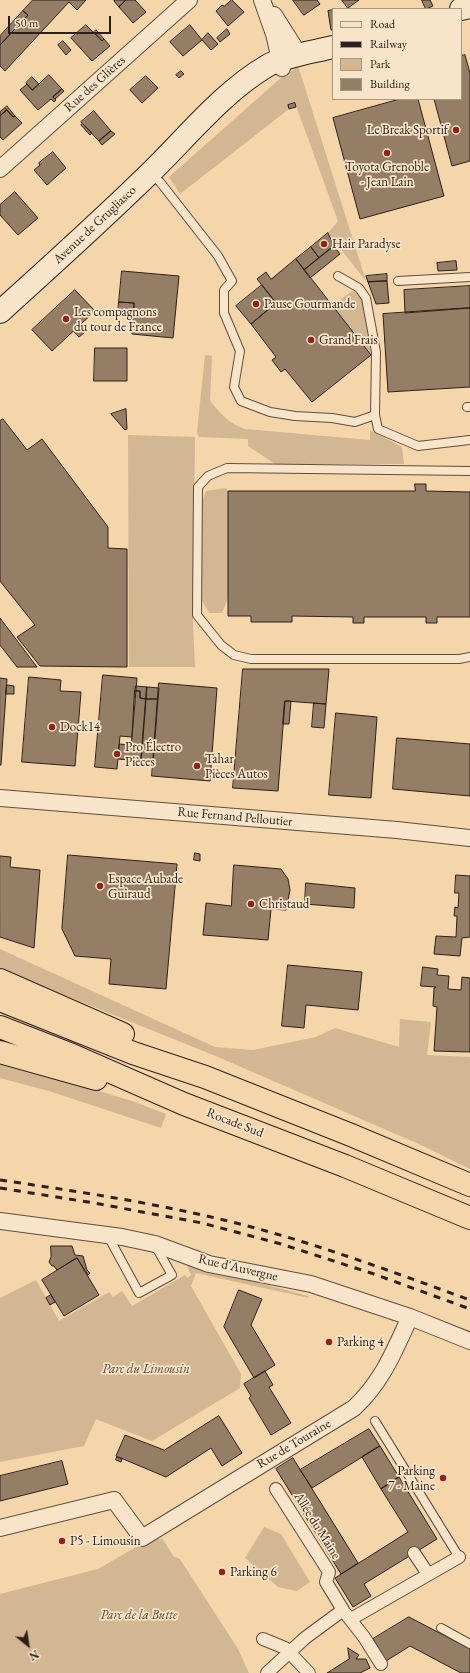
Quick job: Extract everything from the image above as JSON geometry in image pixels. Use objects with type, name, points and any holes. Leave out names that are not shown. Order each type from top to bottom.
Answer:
[{"type":"highway","points":[[0,980],[181,1058],[204,1077]]},
{"type":"highway","points":[[0,1000],[133,1053],[204,1077],[470,1185]]},
{"type":"highway","name":"Rocade Sud","points":[[0,1027],[184,1104],[345,1166],[470,1218]]},
{"type":"highway","points":[[0,1052],[184,1104]]},
{"type":"main road","name":"Avenue de Grugliasco","points":[[0,312],[149,174],[214,108],[245,81],[266,66],[332,47]]},
{"type":"street","name":"Rue des Glières","points":[[0,169],[190,0]]},
{"type":"street","points":[[263,0],[287,61]]},
{"type":"street","name":"Rue Fernand Pelloutier","points":[[0,798],[470,838]]},
{"type":"street","name":"Rue d'Auvergne","points":[[0,1221],[107,1235],[155,1244],[209,1264],[311,1284],[410,1317],[470,1341]]},
{"type":"street","name":"Rue de Touraine","points":[[0,1528],[114,1500],[142,1538],[354,1408],[367,1396],[383,1374],[410,1317]]},
{"type":"street","name":"Allée du Maine","points":[[276,1489],[329,1572],[326,1582],[343,1610],[351,1619],[381,1664]]},
{"type":"street","points":[[414,1553],[428,1574]]},
{"type":"street","points":[[351,1619],[459,1557]]},
{"type":"street","points":[[267,1673],[290,1649],[343,1610]]},
{"type":"street","points":[[263,1639],[290,1649],[310,1673]]},
{"type":"lane","points":[[149,174],[160,182],[218,256],[232,281],[224,290],[224,313],[240,351],[234,387],[241,401],[270,412],[295,416],[332,418],[355,422],[375,415]]},
{"type":"lane","points":[[338,276],[359,288],[366,298],[376,352],[375,415],[378,429],[418,446],[470,440]]},
{"type":"lane","points":[[398,281],[470,277]]},
{"type":"lane","points":[[470,471],[227,468],[208,476],[198,487],[197,615],[221,645],[234,655],[251,659],[460,659],[470,657]]},
{"type":"lane","points":[[107,1235],[139,1293],[172,1275],[155,1244]]},
{"type":"lane","points":[[375,1421],[459,1557]]},
{"type":"lane","points":[[441,1628],[470,1644]]},
{"type":"green space","points":[[298,67],[366,281],[328,233],[338,221],[295,103],[288,105],[289,109],[180,194],[169,177],[283,76]]},
{"type":"green space","points":[[352,291],[357,293],[363,302],[371,355],[332,306]]},
{"type":"green space","points":[[205,355],[212,356],[210,401],[221,414],[234,424],[245,429],[370,440],[370,430],[402,447],[404,464],[275,464],[248,446],[248,439],[199,437],[197,432]]},
{"type":"green space","points":[[128,435],[195,437],[193,623],[195,667],[129,667]]},
{"type":"green space","points":[[226,488],[228,491],[228,598],[222,613],[209,613],[201,599],[201,504],[206,491]]},
{"type":"green space","points":[[0,949],[215,1047],[253,1050],[316,1037],[335,1028],[399,1047],[400,1019],[431,1022],[427,1055],[470,1057],[470,1169],[421,1145],[218,1057],[0,969]]},
{"type":"green space","points":[[0,1061],[135,1102],[166,1114],[161,1128],[49,1091],[0,1078]]},
{"type":"green space","name":"Parc du Limousin","points":[[186,1263],[308,1296],[309,1298],[196,1273],[191,1286],[241,1374],[240,1388],[152,1441],[96,1419],[84,1446],[0,1462],[0,1298],[36,1280],[59,1321],[109,1292],[113,1297],[122,1291],[132,1306],[185,1275],[187,1278],[191,1275]]},
{"type":"green space","points":[[264,1527],[281,1534],[310,1582],[297,1591],[278,1587],[245,1558]]},
{"type":"green space","name":"Parc de la Butte","points":[[157,1535],[160,1540],[162,1538],[174,1557],[180,1559],[238,1649],[249,1673],[0,1673],[0,1594],[98,1569]]},
{"type":"building","points":[[33,0],[86,0],[77,10],[69,2],[5,71],[0,66],[0,45],[28,15],[23,11]]},
{"type":"building","points":[[126,0],[119,7],[114,1]]},
{"type":"building","points":[[126,0],[135,0],[146,12],[133,23],[119,7]]},
{"type":"building","points":[[232,0],[244,12],[228,26],[216,11],[222,5],[224,6]]},
{"type":"building","points":[[293,0],[317,0],[320,4],[304,15]]},
{"type":"building","points":[[342,0],[359,0],[348,8]]},
{"type":"building","points":[[422,0],[430,0],[433,6],[426,8]]},
{"type":"building","points":[[332,10],[332,30],[331,30],[328,11]]},
{"type":"building","points":[[23,11],[28,15],[0,45],[0,36]]},
{"type":"building","points":[[86,25],[102,41],[104,39],[110,46],[92,61],[71,38]]},
{"type":"building","points":[[190,25],[202,40],[183,56],[170,42]]},
{"type":"building","points":[[227,29],[230,34],[220,42],[217,38]]},
{"type":"building","points":[[96,30],[104,39],[102,41],[94,32]]},
{"type":"building","points":[[208,33],[218,44],[211,50],[202,40]]},
{"type":"building","points":[[63,41],[71,50],[66,55],[58,45]]},
{"type":"building","name":"Le Break Sportif","points":[[465,55],[470,73],[470,161],[452,166],[434,100],[462,100],[462,56]]},
{"type":"building","points":[[181,71],[184,74],[179,78],[176,75]]},
{"type":"building","points":[[49,75],[62,89],[53,97],[56,100],[54,102],[51,99],[38,110],[20,90],[27,84],[32,90]]},
{"type":"building","points":[[146,76],[158,88],[142,103],[130,90]]},
{"type":"building","points":[[32,77],[39,84],[32,90],[26,83]]},
{"type":"building","points":[[62,89],[64,91],[55,99],[53,97]]},
{"type":"building","name":"Toyota Grenoble - Jean Lain","points":[[396,100],[418,100],[444,196],[360,219],[333,118]]},
{"type":"building","points":[[295,103],[296,107],[289,109],[288,105]]},
{"type":"building","points":[[7,106],[15,116],[13,117],[5,108]]},
{"type":"building","points":[[5,108],[7,110],[0,116],[0,112]]},
{"type":"building","points":[[7,110],[13,117],[15,116],[22,123],[3,140],[0,137],[0,116]]},
{"type":"building","points":[[94,111],[111,131],[99,141],[81,122]]},
{"type":"building","points":[[83,124],[92,133],[90,135],[81,125]]},
{"type":"building","points":[[111,131],[115,134],[102,145],[99,141]]},
{"type":"building","points":[[53,152],[66,168],[47,185],[34,170],[40,165],[39,163]]},
{"type":"building","points":[[15,192],[38,218],[18,235],[0,215],[0,205]]},
{"type":"building","name":"Hair Paradyse","points":[[328,233],[334,246],[319,258],[311,247]]},
{"type":"building","points":[[334,246],[340,254],[310,278],[304,270]]},
{"type":"building","points":[[311,247],[319,258],[304,270],[296,259]]},
{"type":"building","name":"Grand Frais","points":[[296,259],[371,355],[312,402],[285,369],[281,372],[272,360],[276,357],[251,324],[276,303],[257,279],[266,272],[271,279]]},
{"type":"building","points":[[456,261],[457,270],[438,271],[437,263]]},
{"type":"building","points":[[122,271],[179,276],[173,338],[132,334],[134,303],[119,302]]},
{"type":"building","points":[[387,274],[387,281],[368,282],[366,276]]},
{"type":"building","points":[[387,281],[389,303],[376,304],[368,282]]},
{"type":"building","name":"Pause Gourmande","points":[[262,285],[276,303],[251,324],[236,306]]},
{"type":"building","points":[[470,286],[470,308],[405,313],[404,290]]},
{"type":"building","name":"Les compagnons du tour de France","points":[[75,290],[95,311],[52,351],[32,330]]},
{"type":"building","points":[[119,302],[134,303],[134,313],[118,312]]},
{"type":"building","points":[[470,308],[470,387],[388,392],[383,314]]},
{"type":"building","points":[[79,327],[85,332],[79,337],[74,332]]},
{"type":"building","points":[[95,348],[127,348],[127,381],[94,381]]},
{"type":"building","points":[[126,409],[127,429],[125,430],[111,414]]},
{"type":"building","points":[[3,419],[27,450],[42,439],[108,527],[108,548],[127,549],[127,667],[40,666],[17,637],[35,625],[0,581],[0,421]]},
{"type":"building","points":[[415,484],[426,484],[426,491],[470,492],[470,617],[437,617],[437,623],[426,623],[426,617],[364,617],[364,623],[353,623],[353,617],[292,616],[292,622],[251,622],[251,616],[228,616],[228,491],[415,491]]},
{"type":"building","points":[[0,618],[37,667],[17,667],[0,645]]},
{"type":"building","points":[[243,669],[329,669],[326,704],[285,701],[278,791],[233,788]]},
{"type":"building","points":[[103,675],[137,678],[132,737],[120,736],[117,769],[95,767]]},
{"type":"building","name":"Dock14","points":[[29,677],[61,680],[60,691],[81,692],[75,766],[22,762]]},
{"type":"building","points":[[0,678],[7,679],[1,765],[0,765]]},
{"type":"building","points":[[159,683],[217,688],[210,781],[152,776]]},
{"type":"building","points":[[7,685],[14,686],[14,694],[6,694]]},
{"type":"building","points":[[136,686],[147,687],[146,699],[140,698],[140,691],[135,691]]},
{"type":"building","points":[[147,687],[159,688],[158,699],[146,699]]},
{"type":"building","points":[[135,691],[140,691],[140,698],[146,699],[141,763],[118,759],[119,744],[131,745]]},
{"type":"building","points":[[146,699],[158,699],[153,764],[141,763]]},
{"type":"building","points":[[285,701],[291,701],[289,724],[283,724]]},
{"type":"building","points":[[314,703],[326,704],[324,728],[312,727]]},
{"type":"building","points":[[336,713],[377,717],[371,798],[329,795]]},
{"type":"building","points":[[397,738],[470,744],[470,796],[393,789]]},
{"type":"building","points":[[195,853],[200,854],[200,861],[194,860]]},
{"type":"building","points":[[68,855],[177,864],[166,989],[109,984],[111,959],[75,956],[62,929]]},
{"type":"building","points":[[0,856],[11,857],[10,867],[40,870],[34,948],[0,937]]},
{"type":"building","points":[[234,865],[281,869],[288,879],[290,890],[286,910],[271,909],[268,940],[203,935],[206,903],[231,906]]},
{"type":"building","points":[[456,875],[470,876],[470,937],[462,938],[460,956],[434,954],[436,936],[456,937],[457,916],[454,916],[455,907],[458,908],[459,893],[455,893]]},
{"type":"building","points":[[306,883],[355,888],[354,908],[305,904]]},
{"type":"building","points":[[288,965],[362,972],[358,1010],[306,1005],[304,1028],[282,1026]]},
{"type":"building","points":[[423,967],[438,969],[437,975],[449,976],[448,989],[461,990],[462,977],[470,978],[470,1052],[434,1051],[437,1007],[433,1006],[434,988],[436,987],[421,986]]},
{"type":"building","points":[[51,1246],[72,1246],[75,1255],[83,1256],[87,1270],[90,1273],[88,1275],[77,1258],[57,1270],[49,1262],[51,1257]]},
{"type":"building","points":[[77,1258],[99,1295],[64,1316],[42,1280]]},
{"type":"building","points":[[239,1290],[262,1299],[251,1325],[275,1365],[254,1378],[224,1327]]},
{"type":"building","points":[[51,1295],[55,1302],[50,1305],[46,1298]]},
{"type":"building","points":[[265,1371],[273,1385],[269,1387],[291,1423],[271,1435],[249,1398],[251,1396],[244,1384]]},
{"type":"building","points":[[219,1416],[242,1453],[222,1466],[211,1448],[166,1477],[116,1456],[125,1435],[164,1450]]},
{"type":"building","points":[[369,1429],[380,1446],[312,1488],[300,1470]]},
{"type":"building","points":[[380,1446],[399,1477],[381,1489],[362,1457]]},
{"type":"building","points":[[117,1457],[122,1459],[121,1462],[116,1460]]},
{"type":"building","points":[[293,1458],[358,1563],[341,1574],[276,1469]]},
{"type":"building","points":[[62,1461],[68,1484],[0,1501],[0,1476]]},
{"type":"building","points":[[399,1477],[437,1539],[364,1584],[371,1596],[353,1607],[335,1578],[408,1532],[381,1489]]},
{"type":"building","points":[[409,1617],[470,1649],[470,1673],[461,1673],[410,1646],[386,1661],[373,1639]]},
{"type":"building","points":[[348,1648],[359,1655],[356,1659],[366,1659],[370,1668],[360,1673],[327,1673],[349,1659]]},
{"type":"railway","points":[[0,1180],[127,1200],[236,1223],[338,1253],[470,1300]]},
{"type":"railway","points":[[0,1188],[94,1203],[202,1223],[281,1244],[374,1274],[470,1309]]},
{"type":"place","name":"Le Break Sportif","points":[[456,130]]},
{"type":"place","name":"Toyota Grenoble - Jean Lain","points":[[387,153]]},
{"type":"place","name":"Hair Paradyse","points":[[324,244]]},
{"type":"place","name":"Pause Gourmande","points":[[256,304]]},
{"type":"place","name":"Les compagnons du tour de France","points":[[66,319]]},
{"type":"place","name":"Grand Frais","points":[[311,340]]},
{"type":"place","name":"Dock14","points":[[52,727]]},
{"type":"place","name":"Pro Électro Pièces","points":[[117,754]]},
{"type":"place","name":"Tahar Pièces Autos","points":[[197,766]]},
{"type":"place","name":"Espace Aubade Guiraud","points":[[100,886]]},
{"type":"place","name":"Christaud","points":[[251,904]]},
{"type":"place","name":"Parking 4","points":[[329,1342]]},
{"type":"place","name":"Parking 7 - Maine","points":[[443,1478]]},
{"type":"place","name":"P5 - Limousin","points":[[62,1541]]},
{"type":"place","name":"Parking 6","points":[[222,1572]]}]
